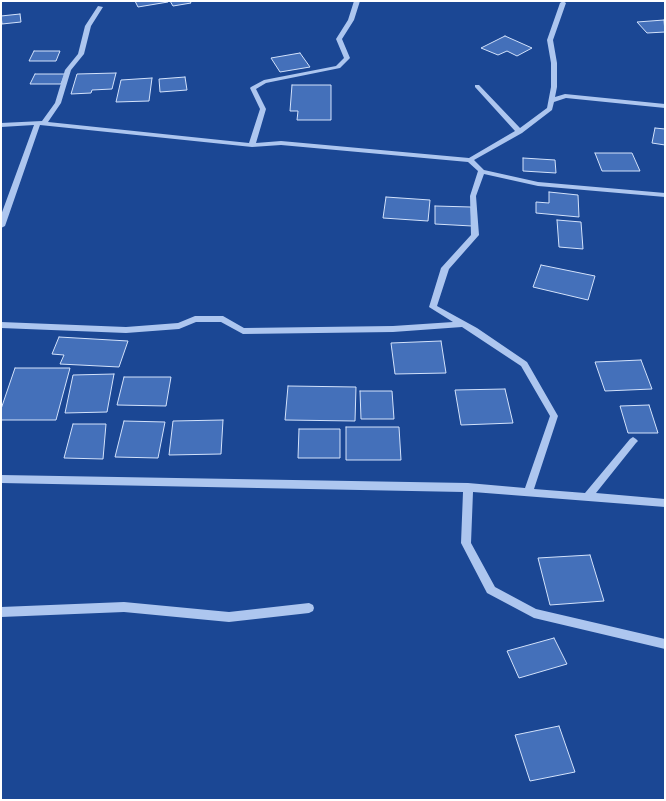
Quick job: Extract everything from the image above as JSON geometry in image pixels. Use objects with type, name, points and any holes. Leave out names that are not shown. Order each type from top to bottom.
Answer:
[{"type":"street","points":[[252,145],[263,109],[252,88],[264,82],[338,67],[347,58],[339,39],[351,20],[357,1]]},
{"type":"street","points":[[1,125],[40,123],[252,145],[281,143],[470,160],[520,132],[550,109],[554,63],[550,40],[563,3]]},
{"type":"street","points":[[1,226],[40,123],[58,103],[68,70],[80,54],[88,26],[100,7]]},
{"type":"street","points":[[477,86],[520,132]]},
{"type":"street","points":[[551,101],[565,96],[665,106]]},
{"type":"street","points":[[470,160],[482,171],[538,184],[665,195]]},
{"type":"street","points":[[482,171],[473,196],[476,235],[445,268],[433,307],[463,324],[524,364],[554,416],[528,492]]},
{"type":"street","points":[[1,325],[126,330],[179,326],[195,319],[223,319],[243,331],[393,329],[463,324]]},
{"type":"street","points":[[586,497],[633,440]]},
{"type":"street","points":[[1,479],[468,488],[665,503]]},
{"type":"street","points":[[468,488],[466,543],[491,590],[534,613],[665,644]]},
{"type":"street","points":[[1,612],[124,607],[228,617],[309,608]]},
{"type":"building","points":[[135,1],[168,1],[168,2],[138,7]]},
{"type":"building","points":[[170,1],[190,1],[191,3],[173,6]]},
{"type":"building","points":[[20,14],[21,22],[2,24],[1,16]]},
{"type":"building","points":[[664,20],[665,32],[647,33],[637,22]]},
{"type":"building","points":[[505,36],[532,48],[517,56],[507,51],[498,55],[481,48]]},
{"type":"building","points":[[34,51],[60,51],[56,61],[29,61]]},
{"type":"building","points":[[300,53],[310,67],[280,72],[271,58]]},
{"type":"building","points":[[116,73],[112,89],[71,94],[77,74]]},
{"type":"building","points":[[35,74],[65,74],[61,84],[30,84]]},
{"type":"building","points":[[185,77],[187,90],[160,92],[159,79]]},
{"type":"building","points":[[152,78],[149,101],[116,102],[121,80]]},
{"type":"building","points":[[292,85],[331,85],[331,120],[297,120],[298,111],[290,111]]},
{"type":"building","points":[[655,128],[665,129],[665,145],[652,143]]},
{"type":"building","points":[[595,153],[632,153],[640,171],[602,171]]},
{"type":"building","points":[[523,158],[555,160],[556,173],[523,171]]},
{"type":"building","points":[[549,192],[578,195],[579,217],[536,213],[536,202],[549,203]]},
{"type":"building","points":[[386,197],[430,200],[428,221],[383,218]]},
{"type":"building","points":[[435,206],[471,207],[472,226],[435,224]]},
{"type":"building","points":[[557,220],[581,222],[583,249],[559,247]]},
{"type":"building","points":[[541,265],[595,276],[588,300],[533,287]]},
{"type":"building","points":[[59,337],[128,341],[119,367],[60,364],[64,355],[52,354]]},
{"type":"building","points":[[441,341],[446,373],[395,374],[391,343]]},
{"type":"building","points":[[641,360],[652,389],[605,391],[595,362]]},
{"type":"building","points":[[15,368],[70,368],[56,420],[1,420],[1,409]]},
{"type":"building","points":[[114,374],[107,412],[65,413],[73,375]]},
{"type":"building","points":[[124,377],[171,377],[166,406],[117,405]]},
{"type":"building","points":[[288,386],[356,387],[355,421],[285,420]]},
{"type":"building","points":[[505,389],[513,423],[461,425],[455,390]]},
{"type":"building","points":[[360,391],[392,391],[394,419],[361,419]]},
{"type":"building","points":[[649,405],[658,433],[628,433],[620,406]]},
{"type":"building","points":[[223,420],[221,454],[169,455],[173,421]]},
{"type":"building","points":[[124,421],[165,422],[158,458],[115,457]]},
{"type":"building","points":[[73,424],[106,424],[103,459],[64,458]]},
{"type":"building","points":[[346,427],[399,427],[401,460],[346,460]]},
{"type":"building","points":[[299,429],[340,429],[340,458],[298,458]]},
{"type":"building","points":[[590,555],[604,601],[550,605],[538,558]]},
{"type":"building","points":[[554,638],[567,664],[519,678],[507,651]]},
{"type":"building","points":[[559,726],[575,772],[530,781],[515,735]]}]
